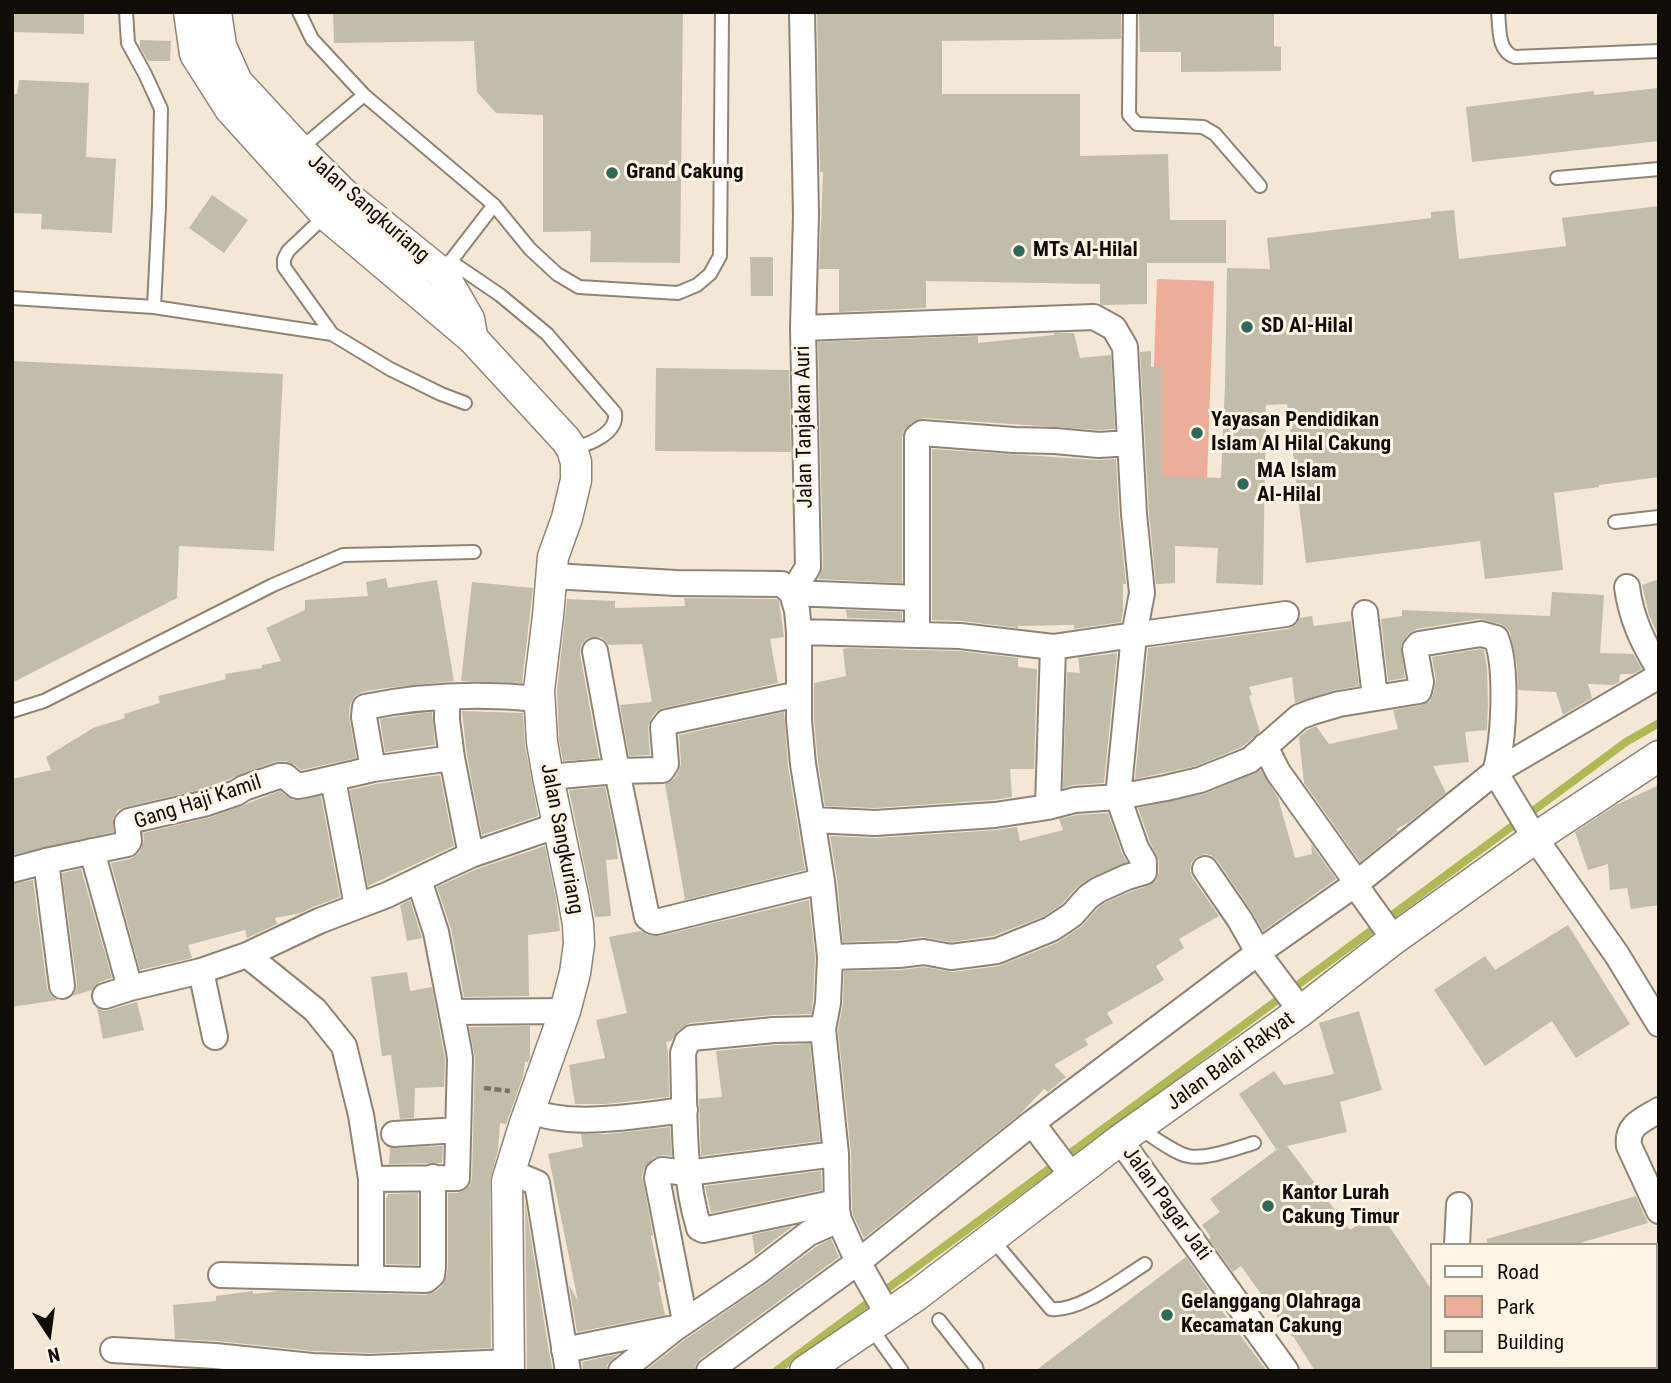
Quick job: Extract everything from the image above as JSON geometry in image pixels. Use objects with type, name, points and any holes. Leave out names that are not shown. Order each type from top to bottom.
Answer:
[{"type":"street","points":[[189,12],[208,50]]},
{"type":"street","name":"Jalan Sangkuriang","points":[[216,12],[208,50],[230,109],[335,204],[582,446],[576,462],[576,480],[567,518],[553,557],[538,690],[542,742],[573,896],[579,944],[565,1012],[507,1181],[509,1366]]},
{"type":"street","name":"Jalan Tanjakan Auri","points":[[792,593],[808,567],[803,328],[806,215],[802,12]]},
{"type":"street","name":"Jalan Sangkuriang","points":[[208,50],[300,150],[335,204],[446,267],[469,319],[473,340]]},
{"type":"street","points":[[803,328],[1094,317],[1114,328],[1125,347],[1129,443],[1142,593],[1134,635],[1118,797],[1136,848],[1144,862],[1144,872],[1098,890],[1072,915],[1051,929],[997,951],[951,957],[924,952],[899,956],[830,957]]},
{"type":"street","points":[[917,635],[917,437],[920,434],[1098,445],[1129,443]]},
{"type":"street","points":[[552,576],[676,583],[782,584],[792,593],[799,632],[799,720],[803,764],[822,881],[830,957],[828,1003],[823,1029],[836,1154],[838,1211],[879,1314]]},
{"type":"street","points":[[1627,587],[1629,605],[1643,644],[1659,669]]},
{"type":"street","points":[[792,593],[916,598]]},
{"type":"street","points":[[1365,613],[1376,697]]},
{"type":"street","points":[[799,632],[960,636],[1053,647],[1286,614]]},
{"type":"street","points":[[813,820],[875,823],[995,815],[1075,800],[1118,797],[1200,780],[1250,760],[1299,717],[1322,708],[1419,691],[1421,682],[1415,649],[1419,644],[1481,634],[1496,638],[1500,649],[1503,690],[1499,780],[1617,955],[1659,1024]]},
{"type":"street","points":[[1048,807],[1053,647]]},
{"type":"street","points":[[594,651],[647,917],[656,922],[822,881]]},
{"type":"street","points":[[723,1368],[861,1266],[1034,1127],[1261,956],[1359,888],[1499,780],[1659,676]]},
{"type":"street","points":[[548,777],[662,770],[666,764],[663,727],[667,722],[799,694]]},
{"type":"street","points":[[373,769],[364,717],[365,707],[447,696],[487,695],[539,699]]},
{"type":"street","points":[[447,696],[452,758],[471,855]]},
{"type":"street","points":[[1265,746],[1278,772],[1389,932]]},
{"type":"street","name":"Jalan Balai Rakyat","points":[[806,1371],[879,1314],[992,1239],[1068,1172],[1130,1134],[1389,932],[1531,831],[1659,756]]},
{"type":"street","name":"Gang Haji Kamil","points":[[12,870],[129,843],[129,821],[207,803],[279,776],[285,776],[296,786],[373,769],[452,758]]},
{"type":"street","points":[[332,779],[357,906]]},
{"type":"street","points":[[105,996],[201,971],[247,955],[319,920],[387,895],[471,855],[558,827]]},
{"type":"street","points":[[92,850],[130,988]]},
{"type":"street","points":[[46,861],[62,986]]},
{"type":"street","points":[[1205,869],[1295,1004]]},
{"type":"street","points":[[371,1179],[457,1178],[460,1058],[436,932],[419,880]]},
{"type":"street","points":[[247,955],[315,1010],[344,1046],[361,1115],[371,1179],[371,1278]]},
{"type":"street","points":[[201,971],[215,1037]]},
{"type":"street","points":[[452,1012],[565,1012]]},
{"type":"street","points":[[823,1029],[774,1030],[692,1038],[687,1042],[683,1053],[687,1173],[692,1204],[699,1228],[703,1230],[809,1209],[838,1211]]},
{"type":"street","points":[[533,1101],[539,1114],[566,1119],[601,1119],[685,1110]]},
{"type":"street","points":[[1659,1110],[1632,1128],[1628,1136],[1629,1146],[1659,1210]]},
{"type":"street","points":[[1034,1127],[1068,1172]]},
{"type":"street","points":[[394,1134],[458,1130]]},
{"type":"street","name":"Jalan Pagar Jati","points":[[1130,1134],[1286,1371]]},
{"type":"street","points":[[679,1325],[658,1173],[663,1170],[687,1173],[836,1154]]},
{"type":"street","points":[[509,1175],[537,1183],[566,1360],[679,1325]]},
{"type":"street","points":[[221,1275],[426,1280],[432,1275],[433,1267],[433,1177]]},
{"type":"street","points":[[1457,1243],[1459,1205]]},
{"type":"street","points":[[621,1371],[679,1325],[758,1272],[838,1211]]},
{"type":"street","points":[[113,1350],[215,1356],[312,1366],[509,1366]]},
{"type":"lane","points":[[126,12],[128,43],[161,109],[154,307]]},
{"type":"lane","points":[[299,12],[312,38],[364,95],[494,205],[530,248],[557,274],[579,287],[678,293],[697,285],[710,274],[720,256],[722,12]]},
{"type":"lane","points":[[1130,12],[1129,115],[1132,120],[1137,124],[1203,127],[1215,134],[1260,186]]},
{"type":"lane","points":[[1498,12],[1502,48],[1508,55],[1515,57],[1659,51]]},
{"type":"lane","points":[[300,150],[364,95]]},
{"type":"lane","points":[[1557,178],[1659,169]]},
{"type":"lane","points":[[332,334],[284,267],[288,251],[335,204]]},
{"type":"lane","points":[[494,205],[446,267],[500,295],[547,334],[615,413],[616,421],[613,426],[582,446]]},
{"type":"lane","points":[[12,298],[154,307],[332,334],[390,369],[465,403]]},
{"type":"lane","points":[[1615,522],[1659,517]]},
{"type":"lane","points":[[12,711],[44,701],[274,585],[343,555],[474,552]]},
{"type":"lane","points":[[1130,1134],[1163,1143],[1189,1156],[1211,1155],[1254,1143]]},
{"type":"lane","points":[[992,1239],[1051,1309],[1077,1306],[1145,1264]]},
{"type":"lane","points":[[879,1314],[902,1371]]},
{"type":"lane","points":[[939,1321],[977,1371]]},
{"type":"path","points":[[459,1086],[533,1101]]},
{"type":"green space","points":[[1157,279],[1214,281],[1207,479],[1150,477]]},
{"type":"building","points":[[12,12],[84,12],[84,34],[12,32]]},
{"type":"building","name":"Grand Cakung","points":[[333,12],[683,12],[680,263],[590,262],[591,231],[543,232],[543,115],[496,113],[477,92],[474,41],[334,43]]},
{"type":"building","points":[[817,12],[1121,12],[1121,39],[942,41],[942,94],[1080,94],[1080,156],[1168,154],[1170,220],[1226,220],[1226,263],[1147,263],[1147,304],[1102,305],[1100,284],[926,281],[926,308],[839,312],[839,269],[819,269],[823,172],[820,172]]},
{"type":"building","points":[[1139,12],[1274,12],[1274,46],[1281,47],[1281,71],[1181,72],[1181,52],[1140,52]]},
{"type":"building","points":[[140,40],[171,41],[170,61],[148,61],[140,47]]},
{"type":"building","points":[[19,80],[89,83],[86,157],[116,159],[112,233],[41,229],[42,214],[12,213],[12,94],[17,94]]},
{"type":"building","points":[[1659,88],[1659,141],[1472,162],[1466,107],[1594,91],[1594,95]]},
{"type":"building","points":[[212,195],[248,220],[224,253],[189,228]]},
{"type":"building","points":[[1659,206],[1659,477],[1554,493],[1563,570],[1485,579],[1480,541],[1306,563],[1287,404],[1266,405],[1263,585],[1216,583],[1218,548],[1175,546],[1175,583],[1156,584],[1140,352],[1151,351],[1151,367],[1161,366],[1161,476],[1221,478],[1227,268],[1270,269],[1267,238],[1431,218],[1431,212],[1454,210],[1459,259],[1566,246],[1562,218]]},
{"type":"building","points":[[750,257],[773,257],[773,296],[751,296]]},
{"type":"building","points":[[1074,333],[1080,358],[1111,355],[1115,429],[923,418],[914,421],[904,430],[902,437],[902,583],[818,579],[823,567],[818,342],[978,336],[978,343]]},
{"type":"building","points":[[12,361],[283,374],[274,551],[179,546],[177,598],[12,683]]},
{"type":"building","points":[[656,368],[789,370],[791,452],[655,451]]},
{"type":"building","points":[[932,449],[1116,459],[1126,584],[1123,584],[1121,622],[1074,629],[1074,625],[1018,628],[932,620]]},
{"type":"building","points":[[386,578],[388,588],[437,580],[454,681],[385,688],[355,696],[350,705],[349,716],[356,758],[301,770],[286,761],[274,762],[203,789],[118,810],[113,818],[113,832],[12,855],[12,779],[51,770],[46,757],[93,728],[125,718],[124,714],[160,703],[158,696],[226,679],[225,674],[262,668],[262,665],[281,661],[266,628],[305,610],[305,600],[368,596],[366,582]]},
{"type":"building","points":[[1659,579],[1659,638],[1649,615],[1642,585]]},
{"type":"building","points":[[472,582],[533,588],[522,683],[461,681]]},
{"type":"building","points":[[1552,592],[1604,595],[1600,653],[1633,654],[1642,669],[1633,674],[1620,674],[1619,682],[1613,685],[1588,684],[1592,698],[1563,715],[1556,692],[1518,690],[1517,665],[1510,633],[1500,624],[1479,619],[1417,629],[1408,634],[1401,646],[1405,678],[1388,681],[1381,619],[1402,616],[1402,610],[1550,616]]},
{"type":"building","points":[[684,598],[779,601],[784,637],[770,639],[778,683],[663,708],[651,718],[648,727],[650,755],[629,756],[620,705],[652,702],[642,644],[608,645],[601,637],[586,639],[581,645],[580,654],[599,758],[563,761],[559,740],[557,691],[567,599],[615,601],[615,608],[685,606]]},
{"type":"building","points":[[846,610],[902,612],[902,620],[847,618]]},
{"type":"building","points":[[1312,616],[1314,626],[1351,621],[1359,686],[1335,690],[1295,703],[1292,677],[1249,687],[1252,695],[1249,696],[1260,732],[1242,747],[1196,766],[1135,779],[1148,648],[1288,629],[1296,625],[1300,618]]},
{"type":"building","points":[[843,649],[959,651],[1018,658],[1018,667],[1037,669],[1034,769],[1010,769],[1012,797],[875,808],[825,806],[814,719],[814,683],[846,676]]},
{"type":"building","points":[[1484,650],[1487,668],[1487,730],[1465,732],[1469,762],[1433,766],[1446,793],[1408,823],[1396,829],[1398,831],[1360,862],[1304,783],[1299,737],[1316,726],[1329,744],[1398,729],[1393,710],[1422,705],[1430,701],[1433,695],[1436,680],[1432,657]]},
{"type":"building","points":[[1117,653],[1104,783],[1063,788],[1067,672],[1080,673],[1078,658]]},
{"type":"building","points":[[462,711],[523,713],[525,745],[538,816],[482,835],[467,756]]},
{"type":"building","points":[[432,712],[435,745],[385,752],[380,719]]},
{"type":"building","points":[[784,712],[788,766],[805,870],[685,900],[665,784],[674,779],[679,771],[679,735]]},
{"type":"building","points":[[1261,770],[1278,798],[1295,858],[1312,854],[1311,844],[1336,879],[1263,931],[1217,860],[1205,854],[1196,857],[1191,863],[1192,877],[1219,916],[1179,939],[1184,948],[1156,966],[1164,980],[1107,1013],[1113,1023],[1085,1039],[1088,1045],[1054,1065],[1066,1077],[1048,1092],[1044,1089],[1020,1114],[864,1238],[852,1208],[851,1152],[838,1030],[843,1004],[844,971],[924,967],[953,972],[999,966],[1057,943],[1081,927],[1105,903],[1148,886],[1156,880],[1159,861],[1138,808],[1204,794]]},
{"type":"building","points":[[440,775],[454,846],[368,886],[350,790]]},
{"type":"building","points":[[1659,785],[1659,905],[1631,909],[1627,888],[1610,890],[1608,864],[1588,870],[1575,832],[1616,805]]},
{"type":"building","points":[[605,787],[618,859],[606,860],[611,916],[595,917],[569,790]]},
{"type":"building","points":[[280,791],[293,800],[321,796],[340,897],[301,913],[275,918],[277,924],[247,938],[245,930],[188,945],[192,958],[140,970],[111,863],[130,859],[139,853],[144,840],[143,833],[212,817]]},
{"type":"building","points":[[1108,813],[1127,862],[1090,878],[1077,887],[1062,904],[1044,916],[993,936],[951,942],[923,937],[843,942],[830,836],[876,838],[1017,827],[1020,841],[1063,830],[1059,819]]},
{"type":"building","points":[[545,846],[560,931],[528,935],[529,996],[464,997],[451,929],[437,887],[477,869]]},
{"type":"building","points":[[81,869],[112,978],[100,982],[92,990],[72,996],[77,984],[62,873]]},
{"type":"building","points":[[33,880],[47,988],[51,996],[58,1000],[12,1007],[12,884]]},
{"type":"building","points":[[410,900],[422,938],[407,941],[400,905]]},
{"type":"building","points":[[809,900],[815,957],[811,1014],[690,1023],[678,1030],[671,1041],[666,1042],[669,1097],[605,1104],[575,1104],[569,1065],[605,1058],[596,1020],[627,1013],[609,937],[640,931],[660,936]]},
{"type":"building","points":[[1568,925],[1630,1024],[1576,1058],[1552,1021],[1485,1066],[1434,990],[1485,956],[1495,970]]},
{"type":"building","points":[[407,972],[410,991],[432,987],[445,1059],[444,1087],[415,1088],[414,1118],[400,1119],[391,1055],[382,1056],[371,977]]},
{"type":"building","points":[[137,1002],[144,1030],[103,1039],[97,1008],[103,1011]]},
{"type":"building","points":[[1359,1011],[1382,1090],[1340,1102],[1347,1132],[1287,1146],[1350,1230],[1379,1211],[1430,1288],[1431,1371],[1315,1371],[1293,1336],[1241,1266],[1233,1272],[1202,1225],[1220,1212],[1210,1199],[1279,1148],[1276,1149],[1239,1094],[1274,1071],[1284,1085],[1334,1074],[1319,1023]]},
{"type":"building","points":[[530,1026],[530,1057],[528,1062],[525,1062],[523,1077],[506,1124],[500,1123],[498,1150],[490,1181],[491,1348],[370,1353],[175,1339],[173,1305],[216,1301],[216,1296],[253,1291],[253,1294],[279,1291],[426,1295],[442,1286],[448,1267],[448,1193],[465,1190],[472,1178],[475,1058],[469,1027]]},
{"type":"building","points":[[810,1044],[820,1141],[701,1156],[699,1099],[722,1097],[716,1051]]},
{"type":"building","points":[[670,1127],[672,1156],[653,1158],[642,1176],[665,1315],[577,1332],[569,1285],[578,1301],[548,1154],[583,1147],[581,1134]]},
{"type":"building","points":[[443,1146],[442,1163],[389,1164],[390,1148]]},
{"type":"building","points":[[821,1171],[822,1190],[711,1213],[705,1186]]},
{"type":"building","points":[[418,1193],[418,1265],[386,1264],[386,1198],[388,1194]]},
{"type":"building","points":[[1636,1196],[1648,1223],[1580,1243],[1487,1243],[1487,1239]]},
{"type":"building","points":[[525,1201],[549,1352],[553,1371],[527,1371]]},
{"type":"building","points":[[793,1226],[755,1255],[752,1235]]},
{"type":"building","points":[[831,1239],[839,1257],[700,1359],[694,1371],[645,1371],[683,1341],[817,1246]]},
{"type":"building","name":"Gelanggang Olahraga Kecamatan Cakung","points":[[1186,1257],[1209,1290],[1207,1291],[1267,1371],[1035,1371]]},
{"type":"building","points":[[618,1354],[607,1365],[606,1371],[583,1371],[582,1362]]},
{"type":"waterway","points":[[776,1371],[1626,742],[1659,723]]},
{"type":"place","name":"Grand Cakung","points":[[612,173]]},
{"type":"place","name":"MTs Al-Hilal","points":[[1019,251]]},
{"type":"place","name":"SD Al-Hilal","points":[[1247,327]]},
{"type":"place","name":"Yayasan Pendidikan Islam Al Hilal Cakung","points":[[1197,433]]},
{"type":"place","name":"MA Islam Al-Hilal","points":[[1243,484]]},
{"type":"place","name":"Kantor Lurah Cakung Timur","points":[[1268,1206]]},
{"type":"place","name":"Gelanggang Olahraga Kecamatan Cakung","points":[[1167,1315]]}]
